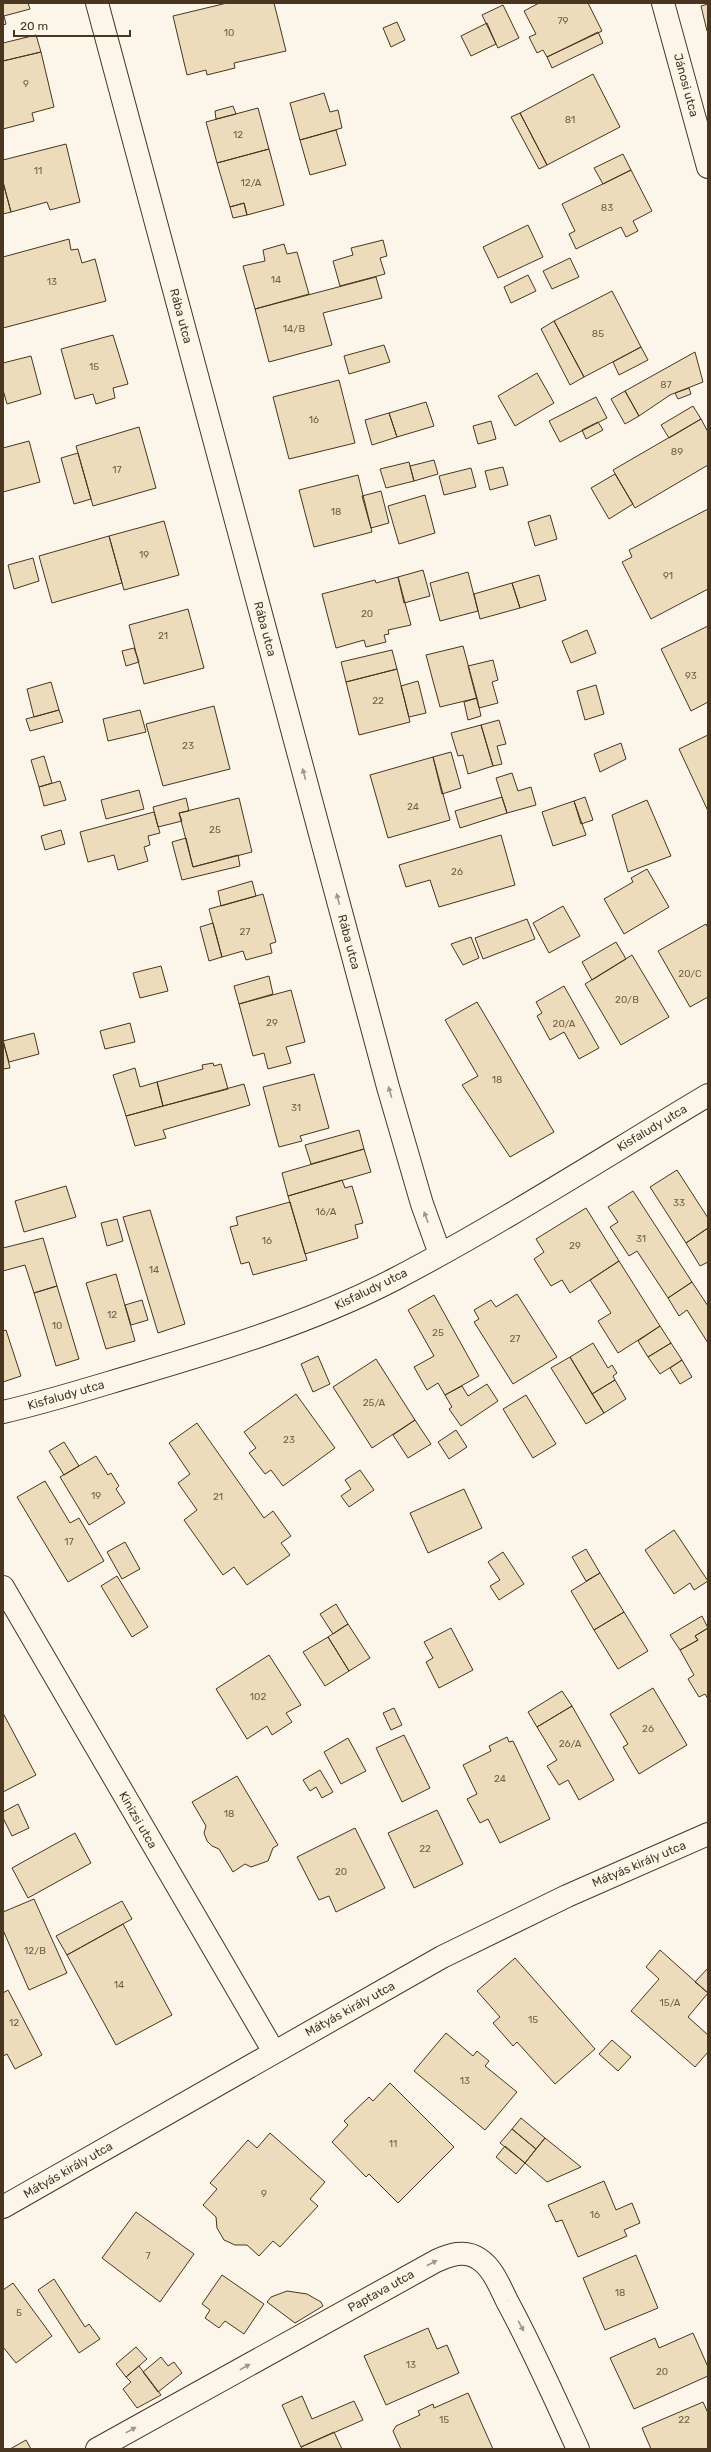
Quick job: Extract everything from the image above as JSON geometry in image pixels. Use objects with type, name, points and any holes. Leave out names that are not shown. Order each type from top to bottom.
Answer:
[{"type":"street","name":"Rába utca","points":[[97,3],[388,1087],[422,1204],[440,1254]]},
{"type":"street","name":"Jánosi utca","points":[[664,3],[708,167]]},
{"type":"street","name":"Kisfaludy utca","points":[[3,1412],[196,1357],[282,1329],[329,1310],[394,1280],[440,1254],[708,1095]]},
{"type":"street","name":"Kinizsi utca","points":[[3,1587],[274,2052]]},
{"type":"street","name":"Mátyás király utca","points":[[3,2207],[442,1957],[567,1896],[708,1834]]},
{"type":"street","name":"Paptava utca","points":[[97,2449],[436,2261],[458,2254],[469,2254],[479,2258],[494,2276],[527,2337],[578,2449]]},
{"type":"building","points":[[3,3],[28,3],[30,9],[4,16],[6,24],[3,25]]},
{"type":"building","points":[[227,3],[274,3],[286,51],[234,63],[235,68],[207,75],[206,70],[187,75],[173,16]]},
{"type":"building","points":[[539,3],[588,3],[602,31],[547,57],[543,50],[537,53],[529,37],[536,34],[524,11]]},
{"type":"building","points":[[708,4],[708,30],[707,31],[701,6]]},
{"type":"building","points":[[503,5],[519,38],[498,48],[482,15]]},
{"type":"building","points":[[397,22],[405,40],[391,47],[383,28]]},
{"type":"building","points":[[487,23],[496,44],[471,56],[461,36]]},
{"type":"building","points":[[598,32],[603,43],[552,68],[547,57]]},
{"type":"building","points":[[36,35],[41,52],[3,61],[3,43]]},
{"type":"building","points":[[41,52],[54,107],[32,113],[34,121],[3,129],[3,61]]},
{"type":"building","points":[[593,74],[620,127],[547,165],[520,113]]},
{"type":"building","points":[[324,93],[330,112],[338,110],[342,128],[300,140],[290,103]]},
{"type":"building","points":[[233,106],[236,114],[216,119],[215,111]]},
{"type":"building","points":[[258,108],[269,149],[217,163],[206,122]]},
{"type":"building","points":[[520,113],[547,165],[539,169],[511,117]]},
{"type":"building","points":[[336,130],[346,165],[310,175],[300,140]]},
{"type":"building","points":[[66,144],[80,202],[50,210],[47,202],[11,212],[3,182],[3,160]]},
{"type":"building","points":[[269,149],[284,205],[247,215],[244,203],[230,207],[217,163]]},
{"type":"building","points":[[623,154],[631,170],[603,184],[594,168]]},
{"type":"building","points":[[631,170],[652,211],[633,221],[638,231],[626,237],[621,227],[576,249],[569,234],[575,231],[562,204]]},
{"type":"building","points":[[3,182],[11,212],[3,214]]},
{"type":"building","points":[[244,203],[247,215],[233,218],[230,207]]},
{"type":"building","points":[[528,225],[543,257],[498,278],[483,247]]},
{"type":"building","points":[[69,239],[71,250],[78,249],[82,263],[95,259],[106,301],[3,328],[3,257]]},
{"type":"building","points":[[383,240],[387,256],[380,258],[385,274],[340,286],[333,261],[353,255],[351,248]]},
{"type":"building","points":[[284,244],[287,254],[297,252],[309,294],[255,309],[243,266],[265,261],[263,250]]},
{"type":"building","points":[[570,258],[579,277],[552,289],[543,271]]},
{"type":"building","points":[[528,275],[536,291],[511,303],[504,287]]},
{"type":"building","points":[[376,277],[382,298],[323,313],[332,345],[269,362],[255,309]]},
{"type":"building","points":[[612,291],[641,347],[584,377],[554,321]]},
{"type":"building","points":[[554,321],[584,377],[570,385],[541,329]]},
{"type":"building","points":[[113,335],[128,384],[113,388],[115,398],[96,404],[93,394],[75,399],[61,349]]},
{"type":"building","points":[[384,345],[390,362],[349,374],[344,356]]},
{"type":"building","points":[[641,347],[648,360],[619,375],[613,362]]},
{"type":"building","points":[[695,352],[703,382],[670,395],[639,416],[625,391]]},
{"type":"building","points":[[31,356],[41,394],[7,404],[3,390],[3,363]]},
{"type":"building","points":[[537,373],[554,403],[515,426],[498,396]]},
{"type":"building","points":[[339,380],[355,443],[289,459],[273,397]]},
{"type":"building","points":[[689,388],[691,394],[678,399],[675,393]]},
{"type":"building","points":[[625,391],[639,416],[625,424],[611,399]]},
{"type":"building","points":[[596,397],[607,418],[560,442],[549,421]]},
{"type":"building","points":[[426,402],[434,426],[397,437],[389,413]]},
{"type":"building","points":[[693,406],[701,419],[669,438],[661,425]]},
{"type":"building","points":[[389,413],[397,437],[372,445],[365,420]]},
{"type":"building","points":[[701,419],[708,432],[708,465],[635,508],[613,470]]},
{"type":"building","points":[[491,421],[496,439],[478,444],[473,426]]},
{"type":"building","points":[[598,422],[603,430],[586,439],[582,430]]},
{"type":"building","points":[[139,427],[156,488],[93,506],[76,446]]},
{"type":"building","points":[[29,441],[40,482],[3,492],[3,448]]},
{"type":"building","points":[[78,453],[91,499],[74,504],[61,458]]},
{"type":"building","points":[[434,460],[438,474],[414,481],[410,466]]},
{"type":"building","points":[[409,462],[414,481],[386,488],[380,469]]},
{"type":"building","points":[[503,467],[508,485],[490,490],[485,471]]},
{"type":"building","points":[[471,468],[476,487],[444,495],[439,476]]},
{"type":"building","points":[[615,474],[633,504],[609,519],[591,488]]},
{"type":"building","points":[[358,475],[372,532],[314,547],[299,490]]},
{"type":"building","points":[[381,491],[389,523],[371,528],[362,496]]},
{"type":"building","points":[[425,495],[435,533],[399,544],[388,506]]},
{"type":"building","points":[[708,509],[708,589],[651,619],[622,562],[632,557],[629,550]]},
{"type":"building","points":[[550,515],[557,539],[535,546],[528,522]]},
{"type":"building","points":[[164,521],[179,575],[124,590],[109,536]]},
{"type":"building","points":[[109,536],[122,583],[52,603],[39,556]]},
{"type":"building","points":[[33,558],[39,581],[14,589],[8,565]]},
{"type":"building","points":[[423,570],[430,596],[404,603],[398,577]]},
{"type":"building","points":[[468,572],[478,611],[440,621],[430,583]]},
{"type":"building","points":[[539,575],[546,600],[520,608],[512,583]]},
{"type":"building","points":[[398,577],[411,625],[388,630],[389,634],[384,635],[386,642],[366,647],[364,640],[336,648],[322,594],[375,580],[376,583]]},
{"type":"building","points":[[512,583],[520,608],[480,619],[474,594]]},
{"type":"building","points":[[188,609],[204,668],[144,684],[129,625]]},
{"type":"building","points":[[708,626],[708,702],[691,711],[661,649]]},
{"type":"building","points":[[587,630],[596,653],[571,663],[562,641]]},
{"type":"building","points":[[463,646],[477,698],[440,707],[426,655]]},
{"type":"building","points":[[134,648],[139,662],[126,666],[122,651]]},
{"type":"building","points":[[392,650],[397,669],[346,682],[341,662]]},
{"type":"building","points":[[493,660],[498,680],[492,682],[498,703],[479,708],[468,666]]},
{"type":"building","points":[[397,669],[410,722],[359,735],[346,682]]},
{"type":"building","points":[[418,681],[426,713],[409,717],[401,686]]},
{"type":"building","points":[[51,682],[59,710],[34,717],[27,689]]},
{"type":"building","points":[[596,685],[604,714],[585,720],[577,691]]},
{"type":"building","points":[[477,698],[481,716],[468,720],[464,702]]},
{"type":"building","points":[[214,706],[230,769],[163,786],[146,724]]},
{"type":"building","points":[[59,710],[63,722],[30,731],[26,719]]},
{"type":"building","points":[[140,710],[146,732],[108,741],[103,719]]},
{"type":"building","points":[[499,720],[506,744],[497,746],[502,764],[493,766],[481,725]]},
{"type":"building","points":[[481,725],[493,766],[468,774],[463,755],[458,756],[451,733]]},
{"type":"building","points":[[708,735],[708,811],[679,749]]},
{"type":"building","points":[[621,743],[626,759],[600,772],[594,754]]},
{"type":"building","points":[[451,752],[461,788],[442,794],[433,757]]},
{"type":"building","points":[[44,756],[52,783],[39,787],[31,760]]},
{"type":"building","points":[[433,757],[450,820],[388,838],[370,775]]},
{"type":"building","points":[[512,773],[518,791],[531,787],[536,805],[507,813],[496,778]]},
{"type":"building","points":[[60,781],[66,800],[44,806],[39,787]]},
{"type":"building","points":[[139,790],[144,809],[106,819],[101,800]]},
{"type":"building","points":[[502,797],[507,813],[460,828],[455,811]]},
{"type":"building","points":[[585,797],[593,820],[581,824],[574,801]]},
{"type":"building","points":[[186,798],[189,811],[179,813],[182,821],[158,827],[153,807]]},
{"type":"building","points":[[239,798],[252,852],[193,867],[179,813]]},
{"type":"building","points":[[647,800],[671,856],[628,872],[612,815]]},
{"type":"building","points":[[574,801],[586,835],[553,846],[542,812]]},
{"type":"building","points":[[154,812],[160,833],[148,836],[150,845],[144,847],[148,861],[118,870],[114,855],[88,862],[80,832]]},
{"type":"building","points":[[61,830],[65,844],[45,850],[41,836]]},
{"type":"building","points":[[501,835],[515,885],[439,907],[430,880],[406,887],[399,865]]},
{"type":"building","points":[[186,838],[193,867],[238,855],[240,866],[182,880],[172,842]]},
{"type":"building","points":[[647,869],[669,907],[624,934],[604,899],[633,882],[631,878]]},
{"type":"building","points":[[252,881],[256,896],[221,906],[218,891]]},
{"type":"building","points":[[263,894],[276,942],[270,944],[272,953],[246,960],[243,951],[222,957],[209,909]]},
{"type":"building","points":[[563,906],[580,936],[549,953],[533,923]]},
{"type":"building","points":[[527,919],[535,939],[483,959],[475,938]]},
{"type":"building","points":[[213,923],[222,957],[209,961],[200,927]]},
{"type":"building","points":[[706,924],[708,928],[708,997],[690,1007],[658,951]]},
{"type":"building","points":[[471,937],[479,958],[463,965],[451,944]]},
{"type":"building","points":[[616,942],[626,959],[592,980],[582,962]]},
{"type":"building","points":[[632,955],[669,1017],[621,1045],[585,984]]},
{"type":"building","points":[[161,966],[168,991],[140,998],[133,973]]},
{"type":"building","points":[[269,976],[273,994],[239,1004],[234,986]]},
{"type":"building","points":[[564,986],[599,1048],[579,1059],[564,1032],[550,1040],[537,1016],[542,1013],[536,1002]]},
{"type":"building","points":[[291,990],[305,1042],[286,1047],[291,1063],[268,1069],[264,1053],[253,1056],[239,1004]]},
{"type":"building","points":[[477,1002],[554,1132],[510,1157],[462,1085],[478,1076],[445,1020]]},
{"type":"building","points":[[130,1023],[135,1042],[105,1049],[100,1031]]},
{"type":"building","points":[[34,1033],[39,1054],[9,1062],[3,1041]]},
{"type":"building","points":[[3,1040],[10,1068],[3,1069]]},
{"type":"building","points":[[213,1063],[214,1066],[221,1064],[228,1089],[163,1106],[157,1082],[203,1069],[202,1065]]},
{"type":"building","points":[[135,1068],[140,1087],[157,1082],[163,1106],[126,1116],[113,1075]]},
{"type":"building","points":[[314,1074],[329,1128],[300,1136],[302,1141],[279,1147],[263,1087]]},
{"type":"building","points":[[244,1084],[250,1105],[163,1130],[166,1138],[135,1146],[126,1116]]},
{"type":"building","points":[[359,1130],[364,1149],[311,1164],[305,1145]]},
{"type":"building","points":[[364,1149],[371,1172],[288,1196],[282,1173]]},
{"type":"building","points":[[677,1170],[708,1218],[708,1228],[686,1243],[650,1187]]},
{"type":"building","points":[[342,1180],[345,1188],[352,1186],[363,1223],[355,1225],[358,1238],[305,1254],[288,1196]]},
{"type":"building","points":[[66,1186],[76,1217],[24,1232],[15,1201]]},
{"type":"building","points":[[633,1191],[692,1282],[668,1298],[637,1251],[629,1256],[610,1227],[618,1222],[608,1207]]},
{"type":"building","points":[[290,1202],[307,1260],[253,1275],[249,1262],[241,1264],[230,1227],[238,1225],[236,1217]]},
{"type":"building","points":[[586,1208],[619,1261],[570,1293],[562,1280],[551,1286],[534,1259],[544,1252],[536,1239]]},
{"type":"building","points":[[150,1210],[185,1324],[158,1333],[123,1217]]},
{"type":"building","points":[[117,1219],[123,1241],[107,1246],[101,1223]]},
{"type":"building","points":[[708,1228],[708,1262],[700,1266],[686,1243]]},
{"type":"building","points":[[43,1238],[57,1286],[34,1293],[25,1265],[3,1271],[3,1248]]},
{"type":"building","points":[[619,1261],[660,1326],[618,1353],[598,1321],[611,1313],[590,1280]]},
{"type":"building","points":[[116,1274],[135,1341],[106,1349],[86,1283]]},
{"type":"building","points":[[692,1282],[708,1306],[708,1343],[687,1310],[679,1316],[668,1298]]},
{"type":"building","points":[[57,1286],[79,1359],[56,1366],[34,1293]]},
{"type":"building","points":[[517,1294],[557,1357],[513,1384],[474,1322],[479,1319],[474,1310],[491,1300],[496,1307]]},
{"type":"building","points":[[434,1295],[479,1376],[445,1395],[438,1383],[427,1390],[414,1367],[434,1356],[408,1310]]},
{"type":"building","points":[[142,1300],[148,1320],[131,1325],[125,1305]]},
{"type":"building","points":[[660,1326],[671,1343],[648,1357],[638,1341]]},
{"type":"building","points":[[6,1330],[21,1376],[3,1382],[3,1331]]},
{"type":"building","points":[[593,1343],[608,1368],[612,1365],[617,1373],[613,1376],[615,1380],[592,1394],[570,1357]]},
{"type":"building","points":[[671,1343],[682,1360],[660,1374],[648,1357]]},
{"type":"building","points":[[318,1356],[330,1384],[313,1392],[301,1364]]},
{"type":"building","points":[[570,1357],[604,1413],[586,1424],[551,1368]]},
{"type":"building","points":[[376,1359],[415,1420],[372,1448],[333,1387]]},
{"type":"building","points":[[682,1360],[692,1377],[680,1384],[670,1368]]},
{"type":"building","points":[[615,1380],[626,1399],[604,1413],[592,1394]]},
{"type":"building","points":[[487,1384],[498,1401],[461,1426],[449,1409],[452,1407],[445,1395],[462,1386],[468,1396]]},
{"type":"building","points":[[296,1394],[335,1448],[283,1486],[271,1470],[265,1474],[249,1453],[256,1448],[244,1432]]},
{"type":"building","points":[[526,1395],[556,1444],[533,1458],[503,1409]]},
{"type":"building","points":[[415,1420],[431,1444],[408,1458],[393,1435]]},
{"type":"building","points":[[197,1423],[264,1518],[273,1511],[291,1536],[281,1543],[290,1555],[247,1585],[234,1567],[223,1575],[184,1520],[197,1510],[178,1483],[190,1474],[169,1443]]},
{"type":"building","points":[[456,1430],[467,1447],[449,1459],[438,1442]]},
{"type":"building","points":[[64,1442],[79,1466],[64,1475],[49,1451]]},
{"type":"building","points":[[96,1456],[108,1475],[111,1473],[119,1486],[116,1489],[125,1503],[89,1525],[60,1477]]},
{"type":"building","points":[[360,1470],[374,1490],[349,1507],[341,1496],[351,1489],[345,1480]]},
{"type":"building","points":[[45,1481],[70,1523],[79,1518],[104,1561],[68,1582],[17,1497]]},
{"type":"building","points":[[464,1489],[482,1528],[428,1553],[410,1513]]},
{"type":"building","points":[[674,1530],[708,1581],[694,1590],[690,1583],[674,1594],[645,1550]]},
{"type":"building","points":[[125,1542],[140,1569],[122,1579],[107,1552]]},
{"type":"building","points":[[586,1549],[600,1573],[586,1581],[572,1557]]},
{"type":"building","points":[[503,1552],[524,1584],[499,1600],[490,1586],[500,1580],[488,1562]]},
{"type":"building","points":[[600,1573],[624,1612],[594,1630],[571,1591]]},
{"type":"building","points":[[117,1576],[148,1627],[132,1637],[101,1586]]},
{"type":"building","points":[[336,1604],[348,1624],[333,1634],[320,1614]]},
{"type":"building","points":[[624,1612],[648,1651],[618,1669],[594,1630]]},
{"type":"building","points":[[702,1616],[708,1628],[695,1636],[698,1640],[680,1650],[670,1635]]},
{"type":"building","points":[[348,1624],[370,1658],[349,1671],[328,1637]]},
{"type":"building","points":[[451,1628],[473,1670],[439,1688],[426,1662],[433,1658],[424,1642]]},
{"type":"building","points":[[708,1628],[708,1699],[705,1694],[699,1697],[688,1679],[694,1675],[680,1650],[698,1640],[695,1636]]},
{"type":"building","points":[[328,1637],[349,1671],[325,1686],[303,1652]]},
{"type":"building","points":[[269,1655],[301,1705],[286,1713],[292,1722],[272,1735],[267,1726],[247,1739],[216,1689]]},
{"type":"building","points":[[653,1688],[687,1745],[639,1774],[623,1747],[628,1744],[610,1714]]},
{"type":"building","points":[[562,1691],[572,1706],[537,1727],[528,1712]]},
{"type":"building","points":[[572,1706],[614,1780],[579,1800],[568,1780],[559,1785],[547,1766],[557,1760],[537,1727]]},
{"type":"building","points":[[394,1708],[402,1725],[391,1730],[383,1713]]},
{"type":"building","points":[[3,1713],[36,1775],[3,1792]]},
{"type":"building","points":[[404,1735],[430,1788],[402,1802],[376,1748]]},
{"type":"building","points":[[507,1737],[509,1742],[513,1741],[550,1819],[500,1843],[488,1819],[480,1823],[467,1799],[477,1794],[463,1765],[491,1751],[489,1746]]},
{"type":"building","points":[[348,1738],[366,1771],[341,1784],[324,1752]]},
{"type":"building","points":[[320,1770],[333,1792],[322,1798],[316,1787],[310,1791],[303,1780]]},
{"type":"building","points":[[237,1776],[278,1845],[273,1848],[268,1861],[251,1867],[245,1864],[233,1872],[219,1849],[212,1846],[207,1841],[204,1833],[206,1826],[192,1802]]},
{"type":"building","points":[[18,1804],[29,1828],[12,1836],[3,1818],[3,1812]]},
{"type":"building","points":[[437,1810],[463,1864],[414,1888],[388,1833]]},
{"type":"building","points":[[355,1828],[385,1888],[336,1912],[329,1896],[319,1900],[297,1857]]},
{"type":"building","points":[[75,1833],[91,1863],[28,1898],[12,1868]]},
{"type":"building","points":[[34,1899],[67,1973],[29,1990],[3,1930],[3,1912]]},
{"type":"building","points":[[122,1901],[132,1919],[67,1955],[56,1936]]},
{"type":"building","points":[[123,1924],[172,2015],[116,2045],[67,1955]]},
{"type":"building","points":[[660,1950],[708,1993],[688,2017],[708,2035],[708,2052],[695,2067],[631,2011],[659,1979],[646,1967]]},
{"type":"building","points":[[515,1958],[595,2049],[555,2084],[517,2042],[513,2046],[493,2023],[500,2017],[477,1991]]},
{"type":"building","points":[[708,1968],[708,1993],[695,1982]]},
{"type":"building","points":[[8,1990],[42,2055],[15,2069],[7,2054],[3,2056],[3,1993]]},
{"type":"building","points":[[446,2033],[473,2056],[477,2051],[489,2061],[485,2066],[517,2092],[485,2130],[414,2071]]},
{"type":"building","points":[[612,2040],[631,2057],[618,2071],[599,2054]]},
{"type":"building","points":[[390,2083],[454,2147],[398,2203],[369,2174],[366,2177],[332,2142],[348,2125],[344,2121],[369,2097],[373,2101]]},
{"type":"building","points":[[521,2118],[545,2138],[536,2149],[512,2129]]},
{"type":"building","points":[[512,2129],[536,2149],[525,2163],[500,2143]]},
{"type":"building","points":[[270,2133],[325,2182],[310,2199],[318,2206],[280,2247],[273,2241],[259,2256],[247,2245],[235,2245],[224,2240],[217,2228],[216,2217],[203,2205],[217,2189],[210,2183],[248,2140],[257,2148]]},
{"type":"building","points":[[545,2138],[581,2167],[547,2182],[525,2163]]},
{"type":"building","points":[[505,2146],[525,2163],[516,2174],[496,2157]]},
{"type":"building","points":[[604,2181],[616,2210],[632,2203],[640,2223],[624,2230],[627,2236],[578,2257],[562,2220],[556,2222],[548,2205]]},
{"type":"building","points":[[136,2212],[194,2254],[160,2302],[102,2258]]},
{"type":"building","points":[[636,2255],[658,2308],[605,2330],[583,2278]]},
{"type":"building","points":[[222,2275],[264,2304],[244,2334],[225,2321],[219,2328],[205,2318],[210,2310],[202,2304]]},
{"type":"building","points":[[54,2279],[85,2327],[89,2324],[100,2339],[79,2353],[38,2290]]},
{"type":"building","points":[[13,2283],[52,2336],[16,2363],[3,2347],[3,2290]]},
{"type":"building","points":[[287,2291],[307,2294],[321,2302],[323,2306],[295,2323],[267,2302],[271,2297]]},
{"type":"building","points":[[428,2328],[437,2349],[447,2345],[459,2373],[386,2405],[364,2356]]},
{"type":"building","points":[[693,2333],[708,2367],[708,2376],[634,2409],[610,2358],[655,2338],[659,2348]]},
{"type":"building","points":[[136,2347],[147,2359],[126,2377],[116,2364]]},
{"type":"building","points":[[161,2357],[168,2366],[174,2362],[182,2373],[158,2392],[143,2372]]},
{"type":"building","points":[[139,2366],[161,2395],[137,2408],[123,2389],[131,2382],[126,2377]]},
{"type":"building","points":[[468,2393],[493,2449],[401,2449],[393,2431],[396,2426],[420,2415],[418,2411],[433,2404],[434,2408]]},
{"type":"building","points":[[302,2396],[312,2419],[354,2401],[363,2420],[301,2447],[282,2405]]},
{"type":"building","points":[[703,2402],[708,2413],[708,2449],[651,2449],[642,2428]]},
{"type":"building","points":[[334,2432],[342,2449],[302,2449],[301,2447]]},
{"type":"building","points":[[26,2440],[31,2449],[10,2449]]}]
